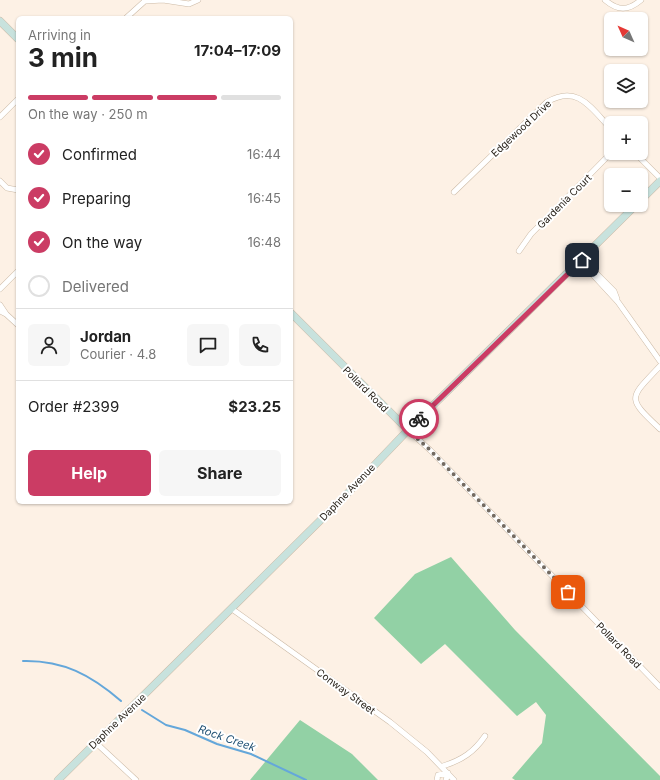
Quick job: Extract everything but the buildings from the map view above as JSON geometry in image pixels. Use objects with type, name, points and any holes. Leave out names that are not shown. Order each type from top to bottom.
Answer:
[{"type":"street","points":[[128,16],[146,1],[163,0],[190,4],[198,0]]},
{"type":"street","points":[[605,0],[614,7],[624,9],[641,0]]},
{"type":"street","points":[[0,21],[16,37]]},
{"type":"street","name":"Edgewood Drive","points":[[454,192],[547,102],[558,96],[571,95],[583,102],[604,122]]},
{"type":"street","points":[[0,117],[16,101]]},
{"type":"street","name":"Gardenia Court","points":[[519,251],[531,234],[605,160]]},
{"type":"street","points":[[642,160],[660,178]]},
{"type":"street","points":[[648,193],[660,181]]},
{"type":"street","points":[[0,182],[7,188],[16,190]]},
{"type":"street","name":"Daphne Avenue","points":[[58,780],[232,609],[345,496],[408,430],[629,212]]},
{"type":"street","points":[[582,260],[594,276],[618,302],[660,361]]},
{"type":"street","points":[[0,289],[16,273]]},
{"type":"street","points":[[0,305],[6,314],[16,323]]},
{"type":"street","points":[[0,311],[6,314]]},
{"type":"street","name":"Pollard Road","points":[[293,315],[430,450],[660,687]]},
{"type":"street","points":[[660,366],[636,394],[635,401],[637,407],[660,429]]},
{"type":"street","name":"Conway Street","points":[[232,609],[390,722],[443,766],[454,780]]},
{"type":"street","points":[[443,766],[459,761],[469,754],[485,736]]},
{"type":"street","points":[[95,742],[136,780]]},
{"type":"street","points":[[437,780],[438,775],[448,773],[446,780]]},
{"type":"green space","points":[[451,557],[515,630],[660,776],[660,780],[515,780],[512,778],[542,743],[546,715],[536,702],[517,716],[445,644],[421,664],[374,618],[415,574]]},
{"type":"green space","points":[[300,720],[352,754],[378,780],[250,780]]},
{"type":"waterway","name":"Rock Creek","points":[[23,661],[37,661],[64,666],[99,684],[121,701]]},
{"type":"waterway","name":"Rock Creek","points":[[142,710],[166,725],[185,730],[217,744],[251,754],[306,780]]},
{"type":"way so far","points":[[419,419],[408,430],[430,450],[568,592]]},
{"type":"route","points":[[419,419],[582,260]]}]
